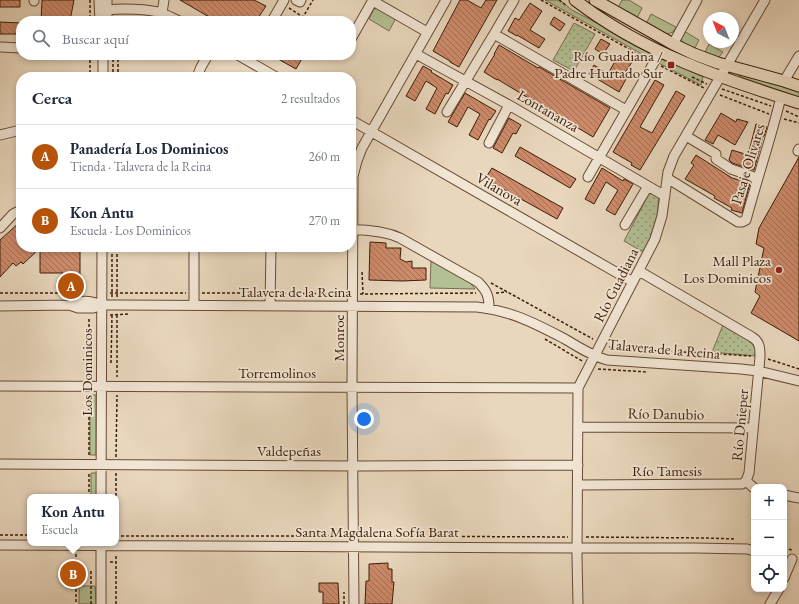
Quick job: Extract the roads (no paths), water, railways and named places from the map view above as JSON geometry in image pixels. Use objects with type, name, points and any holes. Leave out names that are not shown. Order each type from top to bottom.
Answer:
[{"type":"main road","points":[[576,0],[626,34],[660,52],[720,77],[799,102]]},
{"type":"main road","points":[[595,0],[672,44],[700,57],[799,86]]},
{"type":"street","points":[[99,0],[100,16]]},
{"type":"street","points":[[107,16],[108,0]]},
{"type":"street","points":[[158,12],[159,0]]},
{"type":"street","points":[[158,12],[164,0]]},
{"type":"street","points":[[296,0],[300,2],[301,0]]},
{"type":"street","points":[[356,30],[373,0],[427,32]]},
{"type":"street","name":"Monroe","points":[[356,165],[370,132],[446,0]]},
{"type":"street","points":[[447,112],[467,81],[514,0]]},
{"type":"street","points":[[672,44],[697,0]]},
{"type":"street","name":"Río Guadiana","points":[[578,604],[582,548],[578,537],[578,388],[654,243],[662,216],[667,178],[671,161],[714,93],[720,77],[765,0]]},
{"type":"street","points":[[275,16],[283,1]]},
{"type":"street","points":[[108,10],[158,12],[167,16]]},
{"type":"street","points":[[494,34],[626,110]]},
{"type":"street","points":[[0,48],[16,48]]},
{"type":"street","points":[[588,177],[660,52]]},
{"type":"street","name":"Lontananza","points":[[416,54],[467,81],[665,196]]},
{"type":"street","points":[[784,81],[799,56]]},
{"type":"street","points":[[103,60],[103,72]]},
{"type":"street","points":[[199,72],[205,60]]},
{"type":"street","points":[[247,60],[267,72]]},
{"type":"street","name":"Pasaje Olivares","points":[[667,178],[738,222],[746,220],[781,97]]},
{"type":"street","points":[[489,143],[509,105]]},
{"type":"street","name":"Vilanova","points":[[356,123],[633,282]]},
{"type":"street","points":[[0,134],[16,131]]},
{"type":"street","points":[[686,136],[716,154],[716,159],[731,169],[757,178]]},
{"type":"street","name":"Río Guadiana","points":[[625,225],[648,186]]},
{"type":"street","points":[[0,228],[16,212]]},
{"type":"street","points":[[356,229],[392,234],[478,282],[487,293],[489,308]]},
{"type":"street","name":"Los Dominicos","points":[[101,494],[102,252]]},
{"type":"street","points":[[194,252],[194,305]]},
{"type":"street","points":[[270,306],[271,252]]},
{"type":"street","name":"Monroe","points":[[352,252],[354,604]]},
{"type":"street","name":"Río Dnieper","points":[[639,271],[755,339],[759,344],[760,357],[749,473],[746,481]]},
{"type":"street","name":"Talavera de la Reina","points":[[0,306],[69,305],[78,308],[93,308],[101,305],[467,306],[489,308],[526,319],[595,356],[607,360],[741,369],[758,371],[799,381]]},
{"type":"street","name":"Torremolinos","points":[[0,386],[578,388]]},
{"type":"street","name":"Río Danubio","points":[[578,427],[753,428]]},
{"type":"street","name":"Valdepeñas","points":[[0,464],[578,466]]},
{"type":"street","points":[[746,481],[751,485]]},
{"type":"street","name":"Río Tamesis","points":[[578,485],[742,484],[746,481]]},
{"type":"street","points":[[787,496],[799,498]]},
{"type":"street","name":"Santa Magdalena Sofía Barat","points":[[119,540],[353,546],[695,548],[751,550]]},
{"type":"street","name":"Santa Magdalena Sofía Barat","points":[[0,545],[27,545]]},
{"type":"street","points":[[101,546],[101,604]]},
{"type":"street","points":[[787,571],[792,560]]},
{"type":"street","points":[[770,604],[777,592]]},
{"type":"place","name":"Río Guadiana / Padre Hurtado Sur","points":[[671,65]]},
{"type":"place","name":"Mall Plaza Los Dominicos","points":[[779,270]]},
{"type":"place","name":"Panadería Los Dominicos","points":[[71,286]]},
{"type":"place","name":"Kon Antu","points":[[73,574]]}]
